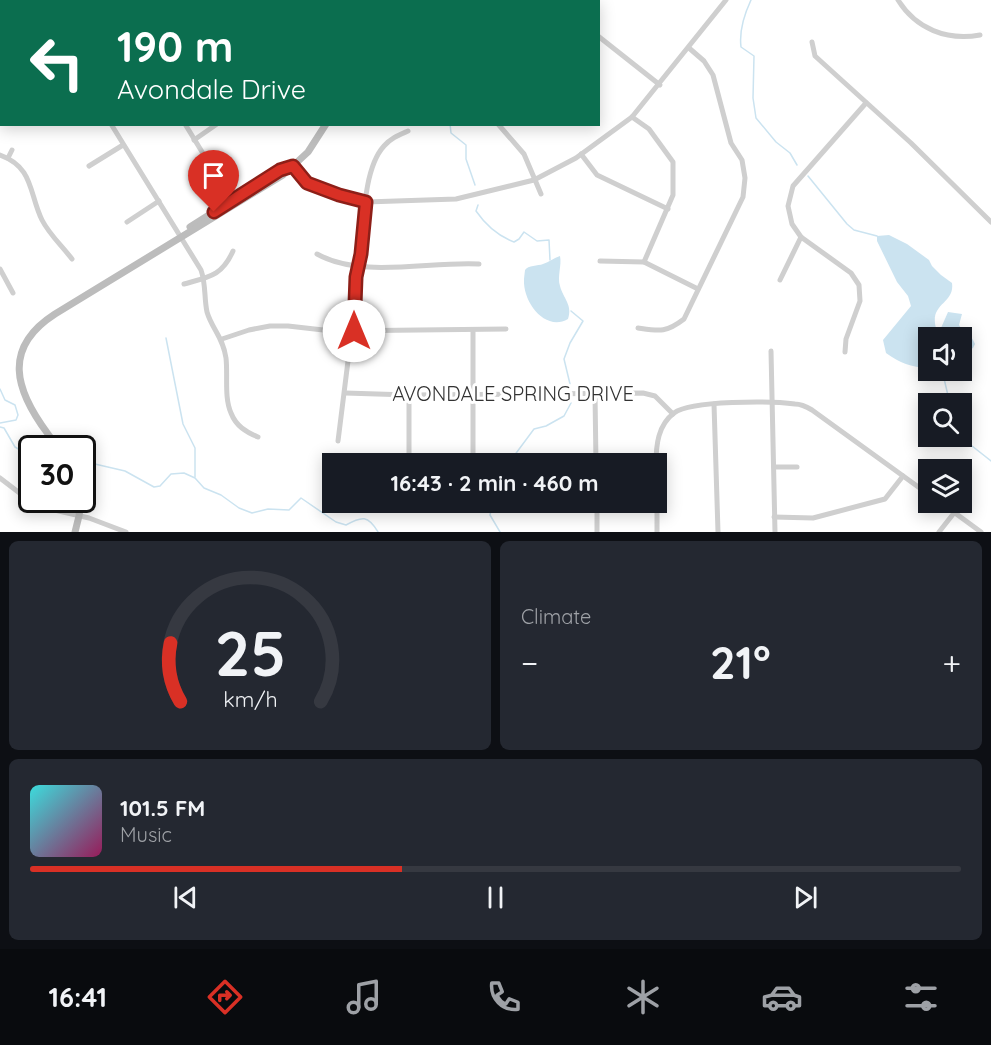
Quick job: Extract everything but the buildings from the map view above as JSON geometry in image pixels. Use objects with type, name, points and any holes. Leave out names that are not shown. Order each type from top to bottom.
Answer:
[{"type":"street","points":[[293,166],[307,183],[366,202],[456,199],[534,180],[581,154],[632,117],[726,0]]},
{"type":"street","points":[[898,0],[915,20],[941,35],[965,38],[980,35]]},
{"type":"street","points":[[600,38],[660,85]]},
{"type":"street","points":[[812,42],[815,56],[911,143],[991,222]]},
{"type":"street","points":[[638,328],[661,331],[672,328],[684,319],[743,197],[745,177],[742,160],[731,143],[713,75],[704,61],[689,48]]},
{"type":"street","points":[[845,352],[846,339],[860,301],[859,285],[851,273],[801,237],[792,224],[788,206],[793,186],[866,103]]},
{"type":"street","points":[[632,117],[649,129],[673,162],[673,195],[644,262]]},
{"type":"street","points":[[112,126],[201,270],[207,311],[222,339],[226,357],[228,406],[243,429],[258,437]]},
{"type":"street","points":[[185,126],[207,160]]},
{"type":"street","points":[[194,140],[214,126]]},
{"type":"street","points":[[49,435],[26,400],[21,388],[18,367],[24,346],[38,326],[273,174],[293,166],[308,152],[325,126]]},
{"type":"street","points":[[500,126],[524,154],[541,194]]},
{"type":"street","points":[[338,441],[354,331],[357,265],[361,254],[371,168],[378,155],[393,138],[408,131]]},
{"type":"street","points":[[89,166],[123,145]]},
{"type":"street","points":[[8,158],[12,150]]},
{"type":"street","points":[[581,154],[597,175],[668,209]]},
{"type":"street","points":[[0,155],[8,158],[23,170],[31,183],[43,221],[72,259]]},
{"type":"street","points":[[745,177],[753,177]]},
{"type":"street","points":[[127,222],[159,201]]},
{"type":"street","points":[[780,280],[801,237]]},
{"type":"street","points":[[184,285],[221,271],[228,264],[233,251]]},
{"type":"street","points":[[316,254],[339,263],[376,267],[479,264]]},
{"type":"street","points":[[600,261],[644,262],[698,289]]},
{"type":"street","points":[[0,269],[13,293]]},
{"type":"street","points":[[222,339],[270,326],[332,331],[506,329]]},
{"type":"street","points":[[473,330],[473,453]]},
{"type":"street","points":[[771,351],[775,532]]},
{"type":"street","name":"AVONDALE SPRING DRIVE","points":[[345,393],[409,395],[635,393],[650,394],[659,399],[673,414]]},
{"type":"street","points":[[595,394],[596,453]]},
{"type":"street","points":[[409,395],[409,453]]},
{"type":"street","points":[[714,404],[718,532]]},
{"type":"street","points":[[656,453],[656,442],[665,422],[673,414],[688,406],[795,404],[812,410],[918,487]]},
{"type":"street","points":[[774,467],[797,467]]},
{"type":"street","points":[[774,517],[813,518],[885,499],[903,477]]},
{"type":"street","points":[[0,478],[38,505],[126,532]]},
{"type":"street","points":[[75,532],[79,513]]},
{"type":"street","points":[[597,513],[597,532]]},
{"type":"street","points":[[657,513],[657,532]]},
{"type":"street","points":[[939,532],[954,513],[981,532]]},
{"type":"water","points":[[889,235],[907,244],[929,260],[941,275],[952,283],[950,295],[936,313],[936,327],[918,327],[918,367],[906,364],[886,353],[883,340],[911,306],[908,296],[897,282],[877,241],[877,236]]},
{"type":"water","points":[[560,256],[559,282],[569,314],[568,319],[559,322],[551,321],[537,313],[527,297],[524,280],[525,270],[528,267],[543,264]]},
{"type":"water","points":[[948,312],[962,314],[959,325],[961,327],[941,327]]},
{"type":"waterway","points":[[751,0],[743,23],[741,47],[754,56],[753,98],[756,118],[776,142],[790,153],[797,165]]},
{"type":"waterway","points":[[450,126],[451,133],[466,145],[466,159],[475,185]]},
{"type":"waterway","points":[[808,176],[847,224],[854,230],[877,236]]},
{"type":"waterway","points":[[478,205],[476,211],[483,220],[497,233],[514,242],[524,232],[537,241],[549,240],[550,260]]},
{"type":"waterway","points":[[570,384],[564,359],[583,321],[571,311]]},
{"type":"waterway","points":[[166,338],[183,424],[195,448],[195,477]]},
{"type":"waterway","points":[[945,381],[947,393]]},
{"type":"waterway","points":[[0,389],[5,400],[15,405],[18,415],[16,420],[0,423]]},
{"type":"waterway","points":[[516,453],[534,429],[546,426],[564,416],[571,403]]},
{"type":"waterway","points":[[0,427],[4,428],[18,449]]},
{"type":"waterway","points":[[972,446],[991,461]]},
{"type":"waterway","points":[[96,464],[125,471],[154,487],[160,486],[171,474],[184,473],[195,478],[204,488],[252,513],[268,509],[289,510],[301,498],[336,522],[346,525],[364,519],[371,522],[378,532]]},
{"type":"waterway","points":[[490,513],[500,532]]},
{"type":"route","points":[[214,212],[280,170],[293,166],[307,183],[366,202],[361,254],[357,265],[354,331]]}]
